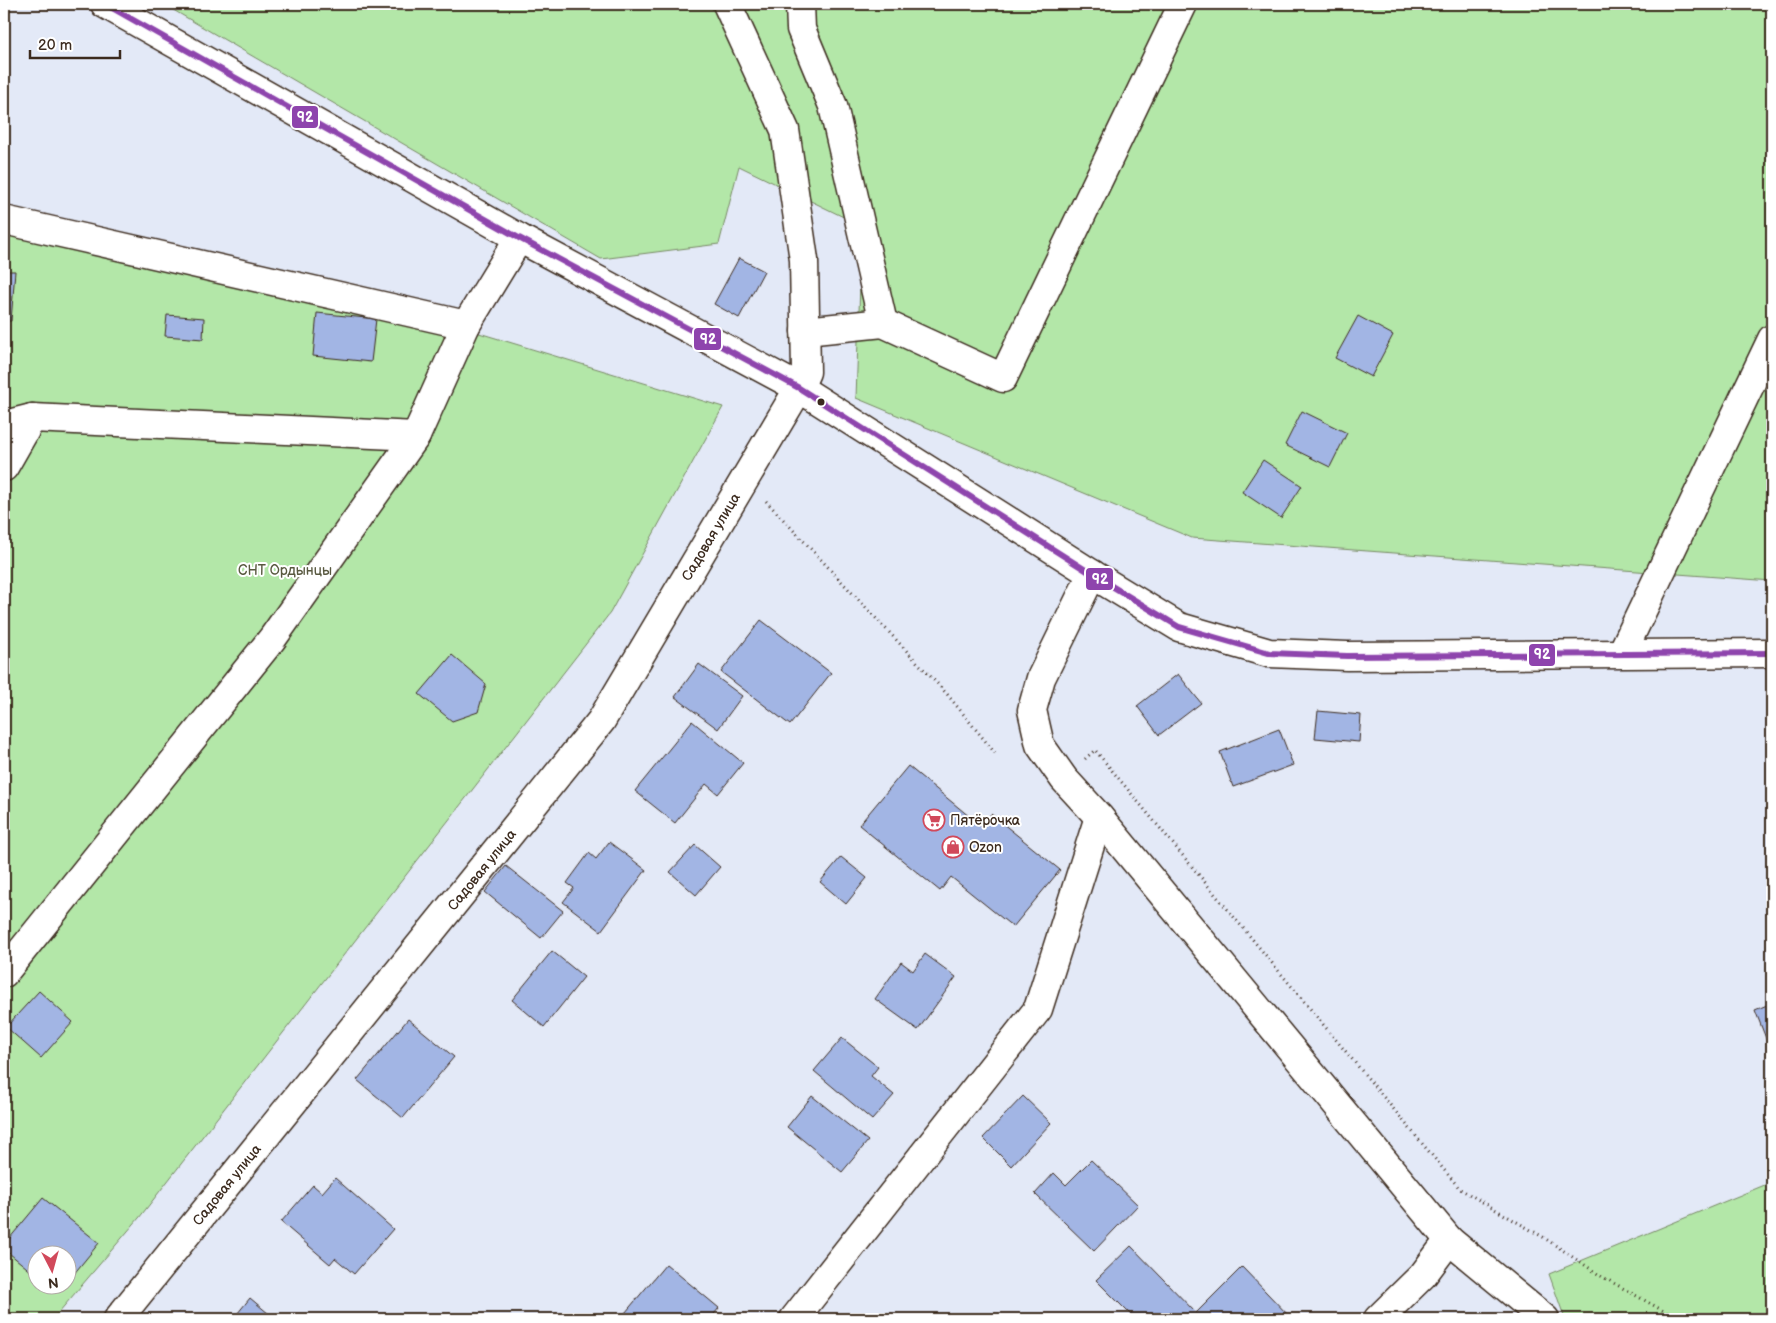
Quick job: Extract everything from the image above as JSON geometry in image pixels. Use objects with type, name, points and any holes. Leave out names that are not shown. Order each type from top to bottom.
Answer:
[{"type":"street","points":[[105,4],[519,238],[799,388],[1179,627],[1269,654],[1347,656],[1772,653]]},
{"type":"street","name":"Садовая улица","points":[[118,1319],[601,721],[799,388],[806,372],[804,260],[785,130],[727,4]]},
{"type":"street","points":[[800,4],[801,29],[833,106],[883,323]]},
{"type":"street","points":[[805,331],[883,323],[1003,378],[1183,4]]},
{"type":"street","points":[[4,220],[466,325]]},
{"type":"street","points":[[4,973],[272,639],[416,436],[466,325],[519,238]]},
{"type":"street","points":[[1622,653],[1772,340]]},
{"type":"street","points":[[4,425],[32,418],[416,436]]},
{"type":"street","points":[[4,467],[32,418]]},
{"type":"street","points":[[1092,574],[1041,678],[1032,710],[1040,745],[1064,779],[1098,817],[1449,1240],[1545,1319]]},
{"type":"street","points":[[794,1319],[1038,1009],[1098,817]]},
{"type":"street","points":[[1378,1319],[1423,1275],[1449,1240]]},
{"type":"path","points":[[745,479],[947,694],[995,753]]},
{"type":"path","points":[[1064,779],[1095,750],[1460,1189],[1543,1237],[1600,1276],[1678,1319]]},
{"type":"green space","points":[[163,4],[1772,4],[1772,581],[1192,538],[856,398],[862,226],[739,166],[719,244],[601,259]]},
{"type":"green space","name":"СНТ Ордынцы","points":[[4,235],[311,282],[723,407],[610,613],[139,1218],[78,1290],[78,1246],[28,1246],[28,1296],[73,1296],[53,1319],[4,1319]]},
{"type":"green space","points":[[1772,1182],[1772,1319],[1565,1319],[1549,1274]]},
{"type":"building","points":[[739,258],[764,271],[739,318],[714,304]]},
{"type":"building","points":[[4,271],[15,271],[11,321],[4,321]]},
{"type":"building","points":[[317,313],[376,319],[371,362],[313,356]]},
{"type":"building","points":[[167,315],[204,318],[203,339],[165,336]]},
{"type":"building","points":[[1358,316],[1393,335],[1371,377],[1335,358]]},
{"type":"building","points":[[1302,411],[1347,433],[1330,467],[1285,445]]},
{"type":"building","points":[[1263,460],[1302,486],[1281,518],[1242,492]]},
{"type":"building","points":[[761,620],[831,673],[790,725],[721,672]]},
{"type":"building","points":[[452,655],[486,684],[478,712],[452,721],[419,694]]},
{"type":"building","points":[[699,664],[742,696],[718,729],[675,697]]},
{"type":"building","points":[[1178,674],[1201,703],[1159,735],[1137,706]]},
{"type":"building","points":[[1318,711],[1361,715],[1359,742],[1315,738]]},
{"type":"building","points":[[692,721],[743,763],[718,794],[706,784],[675,823],[635,791]]},
{"type":"building","points":[[1279,729],[1293,765],[1233,787],[1220,752]]},
{"type":"building","points":[[908,766],[981,826],[991,814],[1060,870],[1013,927],[951,877],[940,891],[859,825]]},
{"type":"building","points":[[609,842],[646,870],[601,931],[563,902],[574,888],[567,883],[589,853],[596,859]]},
{"type":"building","points":[[695,845],[720,867],[696,895],[670,872]]},
{"type":"building","points":[[841,857],[867,878],[846,904],[820,882]]},
{"type":"building","points":[[506,866],[563,911],[541,938],[485,892]]},
{"type":"building","points":[[552,951],[584,977],[544,1027],[512,1000]]},
{"type":"building","points":[[925,954],[956,977],[918,1030],[875,999],[901,962],[913,971]]},
{"type":"building","points":[[39,991],[73,1022],[41,1058],[6,1027]]},
{"type":"building","points":[[1772,1003],[1772,1054],[1755,1010]]},
{"type":"building","points":[[408,1019],[454,1057],[403,1118],[357,1080]]},
{"type":"building","points":[[842,1038],[878,1067],[871,1076],[894,1095],[872,1120],[814,1071]]},
{"type":"building","points":[[812,1096],[868,1141],[842,1172],[787,1127]]},
{"type":"building","points":[[1023,1096],[1051,1123],[1011,1166],[983,1138]]},
{"type":"building","points":[[1091,1160],[1138,1205],[1094,1251],[1035,1194],[1054,1173],[1066,1185]]},
{"type":"building","points":[[335,1178],[393,1229],[354,1274],[335,1258],[330,1264],[281,1222],[313,1185],[322,1193]]},
{"type":"building","points":[[43,1198],[99,1243],[78,1269],[78,1246],[28,1246],[28,1269],[4,1249],[4,1245]]},
{"type":"building","points":[[1131,1246],[1196,1313],[1242,1267],[1290,1317],[1287,1319],[1135,1319],[1096,1280]]},
{"type":"building","points":[[666,1264],[719,1308],[710,1319],[633,1319],[625,1313]]},
{"type":"building","points":[[250,1298],[275,1319],[233,1319]]},
{"type":"transit line","name":"92","points":[[105,4],[519,238],[799,388],[1179,627],[1269,653],[1347,656],[1772,653]]},
{"type":"place","name":"Пятёрочка","points":[[934,820]]},
{"type":"place","name":"Ozon","points":[[953,847]]}]
